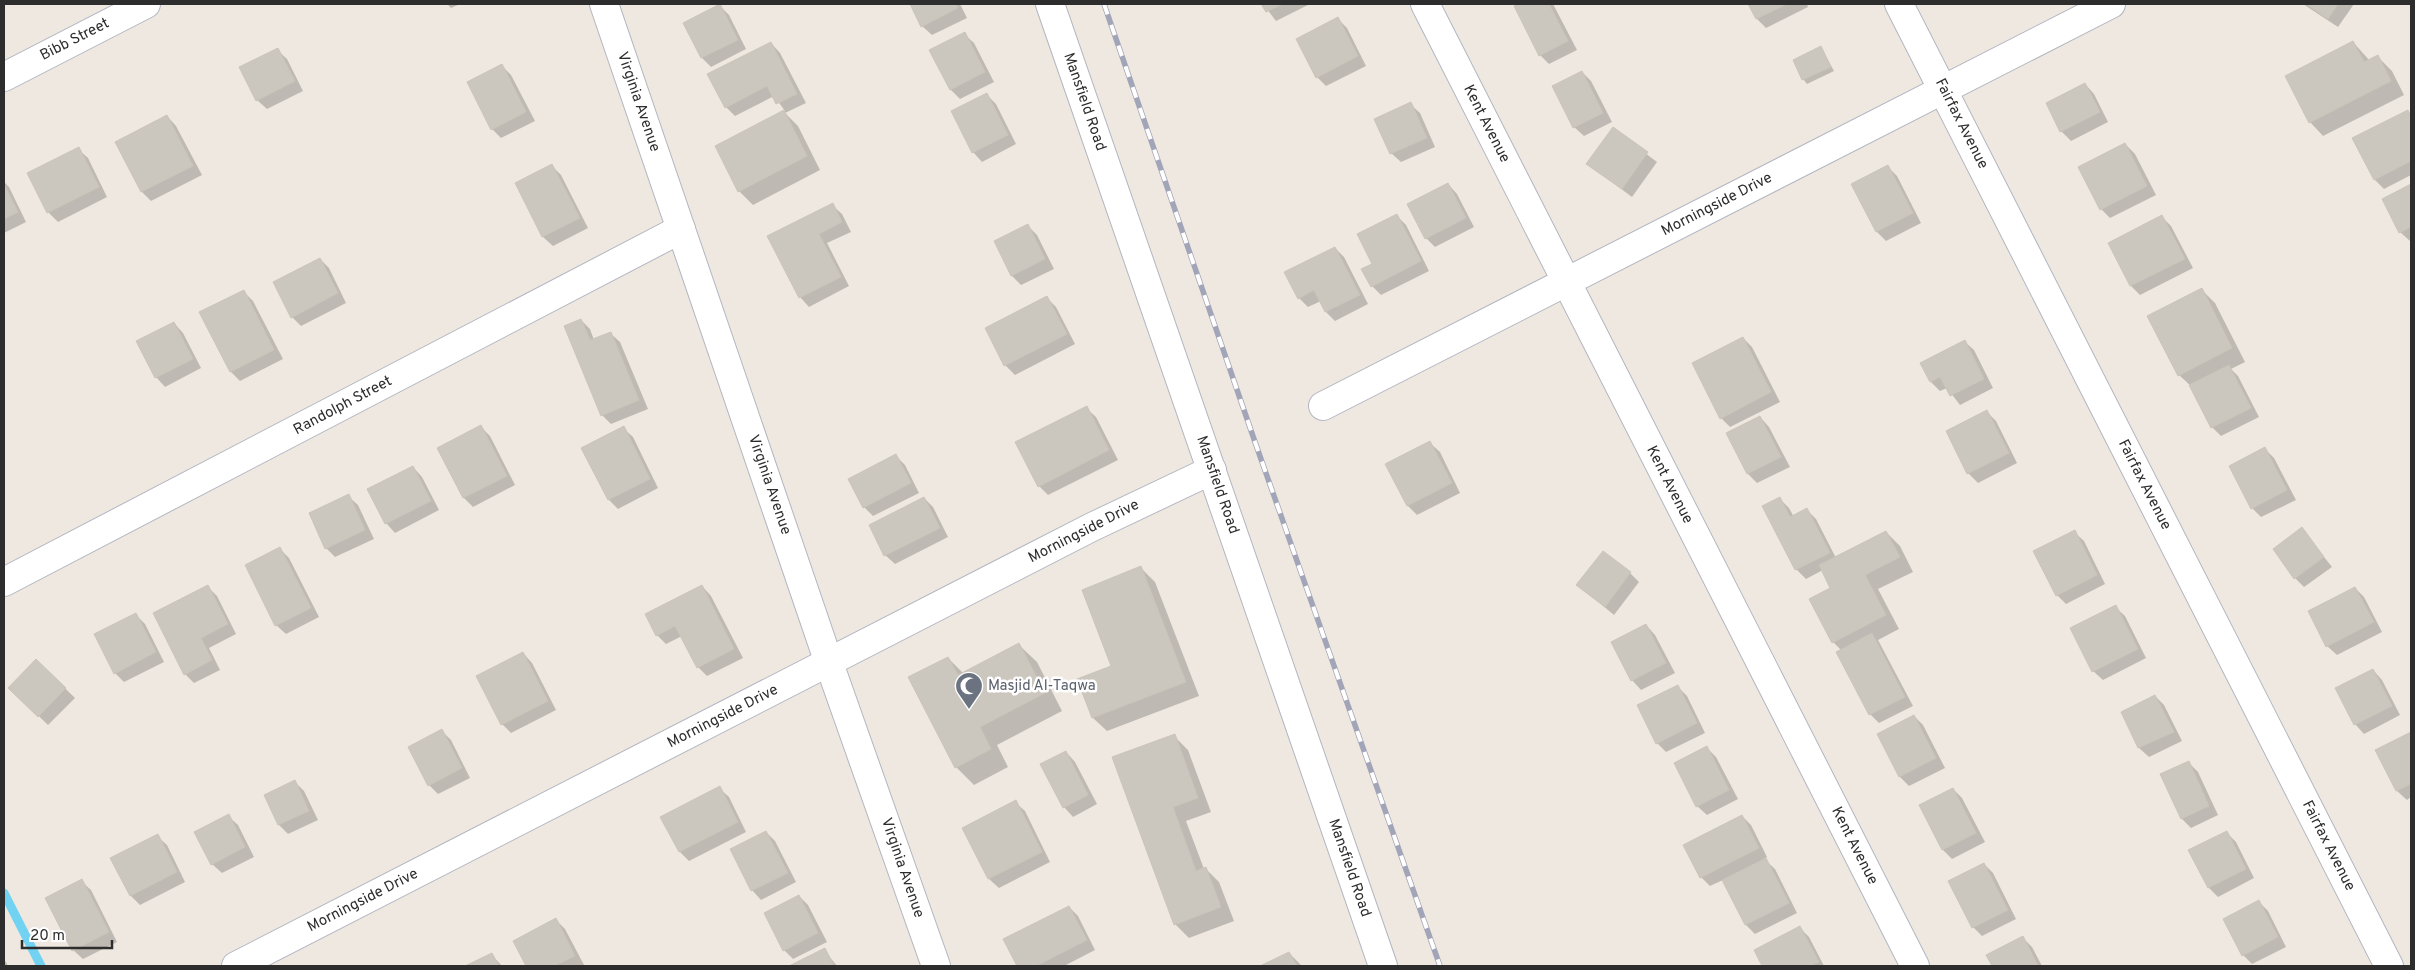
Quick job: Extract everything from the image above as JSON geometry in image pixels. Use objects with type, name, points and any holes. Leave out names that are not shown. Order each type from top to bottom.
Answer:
[{"type":"street","name":"Bibb Street","points":[[4,76],[146,4]]},
{"type":"street","name":"Virginia Avenue","points":[[604,4],[936,966]]},
{"type":"street","name":"Mansfield Road","points":[[1050,4],[1383,966]]},
{"type":"street","name":"Kent Avenue","points":[[1425,4],[1915,966]]},
{"type":"street","name":"Fairfax Avenue","points":[[1899,4],[1944,89],[2389,966]]},
{"type":"street","name":"Morningside Drive","points":[[1323,406],[2111,4]]},
{"type":"street","name":"Randolph Street","points":[[4,582],[682,229]]},
{"type":"street","name":"Morningside Drive","points":[[236,966],[1092,527],[1212,470]]},
{"type":"building","points":[[720,4],[738,40],[701,58],[683,23]]},
{"type":"building","points":[[910,4],[956,4],[958,8],[921,27]]},
{"type":"building","points":[[1261,4],[1283,4],[1266,12]]},
{"type":"building","points":[[1518,4],[1549,4],[1568,41],[1539,56],[1514,6]]},
{"type":"building","points":[[1748,4],[1787,4],[1756,19]]},
{"type":"building","points":[[2306,4],[2338,4],[2328,19]]},
{"type":"building","points":[[1338,17],[1358,56],[1316,78],[1296,39]]},
{"type":"building","points":[[965,32],[985,72],[950,90],[929,50]]},
{"type":"building","points":[[2353,41],[2364,62],[2378,55],[2391,81],[2309,123],[2285,76]]},
{"type":"building","points":[[771,42],[797,94],[776,104],[767,86],[725,108],[707,74]]},
{"type":"building","points":[[1821,46],[1831,67],[1802,80],[1793,60]]},
{"type":"building","points":[[278,48],[295,81],[256,101],[239,67]]},
{"type":"building","points":[[502,64],[526,112],[491,130],[467,82]]},
{"type":"building","points":[[1582,71],[1603,113],[1573,128],[1552,86]]},
{"type":"building","points":[[2085,83],[2100,112],[2060,132],[2046,103]]},
{"type":"building","points":[[987,93],[1008,135],[972,153],[951,111]]},
{"type":"building","points":[[1411,102],[1427,138],[1390,154],[1374,119]]},
{"type":"building","points":[[784,110],[807,156],[738,192],[715,146]]},
{"type":"building","points":[[2408,110],[2411,117],[2411,161],[2374,180],[2352,138]]},
{"type":"building","points":[[167,115],[193,166],[141,192],[115,142]]},
{"type":"building","points":[[1613,127],[1648,152],[1622,189],[1586,164]]},
{"type":"building","points":[[2125,143],[2147,186],[2100,210],[2078,167]]},
{"type":"building","points":[[79,147],[99,187],[47,213],[27,173]]},
{"type":"building","points":[[552,164],[580,218],[542,237],[515,183]]},
{"type":"building","points":[[1888,165],[1913,213],[1876,232],[1851,184]]},
{"type":"building","points":[[1448,183],[1466,218],[1425,239],[1407,204]]},
{"type":"building","points":[[4,184],[18,212],[4,219]]},
{"type":"building","points":[[2411,184],[2411,227],[2399,233],[2382,199]]},
{"type":"building","points":[[833,203],[842,222],[819,234],[841,277],[799,298],[767,236]]},
{"type":"building","points":[[1397,214],[1421,261],[1371,287],[1361,269],[1372,264],[1357,234]]},
{"type":"building","points":[[2162,215],[2185,259],[2130,286],[2108,243]]},
{"type":"building","points":[[1028,224],[1045,259],[1011,276],[994,241]]},
{"type":"building","points":[[1335,247],[1360,295],[1325,312],[1314,290],[1298,299],[1284,272]]},
{"type":"building","points":[[320,258],[338,293],[291,318],[273,282]]},
{"type":"building","points":[[2202,288],[2232,348],[2178,376],[2147,316]]},
{"type":"building","points":[[244,290],[274,350],[230,372],[199,312]]},
{"type":"building","points":[[1047,296],[1067,334],[1004,366],[985,328]]},
{"type":"building","points":[[581,319],[590,340],[611,332],[639,400],[601,416],[564,326]]},
{"type":"building","points":[[174,322],[193,359],[155,378],[136,341]]},
{"type":"building","points":[[1743,337],[1771,392],[1720,419],[1692,363]]},
{"type":"building","points":[[1965,340],[1984,379],[1950,396],[1940,377],[1930,382],[1920,363]]},
{"type":"building","points":[[2229,365],[2251,408],[2211,428],[2189,385]]},
{"type":"building","points":[[1087,406],[1109,450],[1038,487],[1015,442]]},
{"type":"building","points":[[1987,410],[2009,453],[1967,474],[1946,431]]},
{"type":"building","points":[[1760,416],[1781,457],[1747,474],[1726,433]]},
{"type":"building","points":[[481,425],[507,476],[463,498],[437,448]]},
{"type":"building","points":[[624,426],[650,479],[608,500],[581,448]]},
{"type":"building","points":[[1430,441],[1452,483],[1407,506],[1385,464]]},
{"type":"building","points":[[2265,447],[2287,490],[2251,509],[2229,466]]},
{"type":"building","points":[[896,454],[911,483],[863,508],[848,479]]},
{"type":"building","points":[[413,466],[431,501],[385,524],[367,489]]},
{"type":"building","points":[[349,494],[365,530],[325,549],[309,513]]},
{"type":"building","points":[[924,497],[940,528],[884,556],[869,525]]},
{"type":"building","points":[[1780,497],[1790,517],[1807,508],[1830,553],[1795,570],[1762,506]]},
{"type":"building","points":[[2302,527],[2324,557],[2294,579],[2273,549]]},
{"type":"building","points":[[2075,530],[2097,575],[2056,596],[2033,551]]},
{"type":"building","points":[[1886,531],[1900,557],[1865,575],[1886,615],[1832,643],[1809,599],[1830,588],[1819,565]]},
{"type":"building","points":[[280,547],[311,608],[275,626],[245,565]]},
{"type":"building","points":[[1603,551],[1631,572],[1605,607],[1576,585]]},
{"type":"building","points":[[1141,566],[1186,682],[1092,718],[1077,679],[1111,666],[1082,590]]},
{"type":"building","points":[[208,585],[228,624],[201,638],[212,660],[184,675],[153,613]]},
{"type":"building","points":[[702,585],[734,649],[697,668],[675,626],[656,636],[645,614]]},
{"type":"building","points":[[2355,587],[2374,622],[2326,647],[2308,611]]},
{"type":"building","points":[[2116,605],[2138,649],[2092,672],[2070,628]]},
{"type":"building","points":[[136,613],[156,652],[114,674],[94,634]]},
{"type":"building","points":[[1646,624],[1666,663],[1631,681],[1611,642]]},
{"type":"building","points":[[1872,633],[1905,697],[1869,715],[1836,652]]},
{"type":"building","name":"Masjid Al-Taqwa","points":[[1019,643],[1045,693],[980,727],[991,749],[955,768],[908,677],[948,657],[958,675]]},
{"type":"building","points":[[523,652],[548,701],[501,725],[476,676]]},
{"type":"building","points":[[36,659],[66,688],[38,717],[8,688]]},
{"type":"building","points":[[2373,669],[2392,706],[2354,725],[2335,688]]},
{"type":"building","points":[[1678,685],[1697,723],[1656,744],[1637,705]]},
{"type":"building","points":[[2155,695],[2174,732],[2138,748],[2121,712]]},
{"type":"building","points":[[1914,715],[1936,758],[1899,777],[1877,734]]},
{"type":"building","points":[[442,729],[462,768],[428,786],[408,747]]},
{"type":"building","points":[[2411,732],[2411,784],[2396,791],[2375,750]]},
{"type":"building","points":[[1175,734],[1198,798],[1173,807],[1196,871],[1206,867],[1221,907],[1174,925],[1112,757]]},
{"type":"building","points":[[1707,746],[1729,790],[1696,807],[1674,763]]},
{"type":"building","points":[[1066,751],[1088,795],[1063,808],[1040,764]]},
{"type":"building","points":[[2189,761],[2209,806],[2181,819],[2160,774]]},
{"type":"building","points":[[295,780],[309,811],[278,825],[264,795]]},
{"type":"building","points":[[720,786],[738,822],[679,852],[660,817]]},
{"type":"building","points":[[1953,788],[1976,833],[1942,850],[1919,805]]},
{"type":"building","points":[[1016,800],[1042,852],[988,879],[962,828]]},
{"type":"building","points":[[229,814],[245,847],[211,865],[194,832]]},
{"type":"building","points":[[1742,815],[1759,848],[1700,878],[1683,845]]},
{"type":"building","points":[[766,831],[788,873],[751,891],[730,849]]},
{"type":"building","points":[[2227,831],[2246,869],[2208,888],[2188,850]]},
{"type":"building","points":[[158,834],[177,872],[130,896],[110,858]]},
{"type":"building","points":[[1766,858],[1789,903],[1745,925],[1722,880]]},
{"type":"building","points":[[1984,863],[2008,910],[1972,928],[1948,881]]},
{"type":"building","points":[[82,879],[109,932],[72,951],[45,898]]},
{"type":"building","points":[[799,895],[818,933],[783,951],[764,913]]},
{"type":"building","points":[[2259,900],[2278,937],[2242,956],[2223,919]]},
{"type":"building","points":[[1069,906],[1087,940],[1036,966],[1017,966],[1003,939]]},
{"type":"building","points":[[556,918],[575,956],[554,966],[526,966],[513,941]]},
{"type":"building","points":[[1800,926],[1819,962],[1810,966],[1762,966],[1754,950]]},
{"type":"building","points":[[2023,936],[2038,966],[1992,966],[1986,955]]},
{"type":"building","points":[[825,948],[834,966],[789,966]]},
{"type":"building","points":[[1289,952],[1297,966],[1260,966]]},
{"type":"building","points":[[492,953],[499,966],[465,966]]},
{"type":"waterway","points":[[4,893],[41,966]]},
{"type":"railway","points":[[1104,4],[1255,442],[1440,966]]},
{"type":"place","name":"Masjid Al-Taqwa","points":[[969,710]]}]
